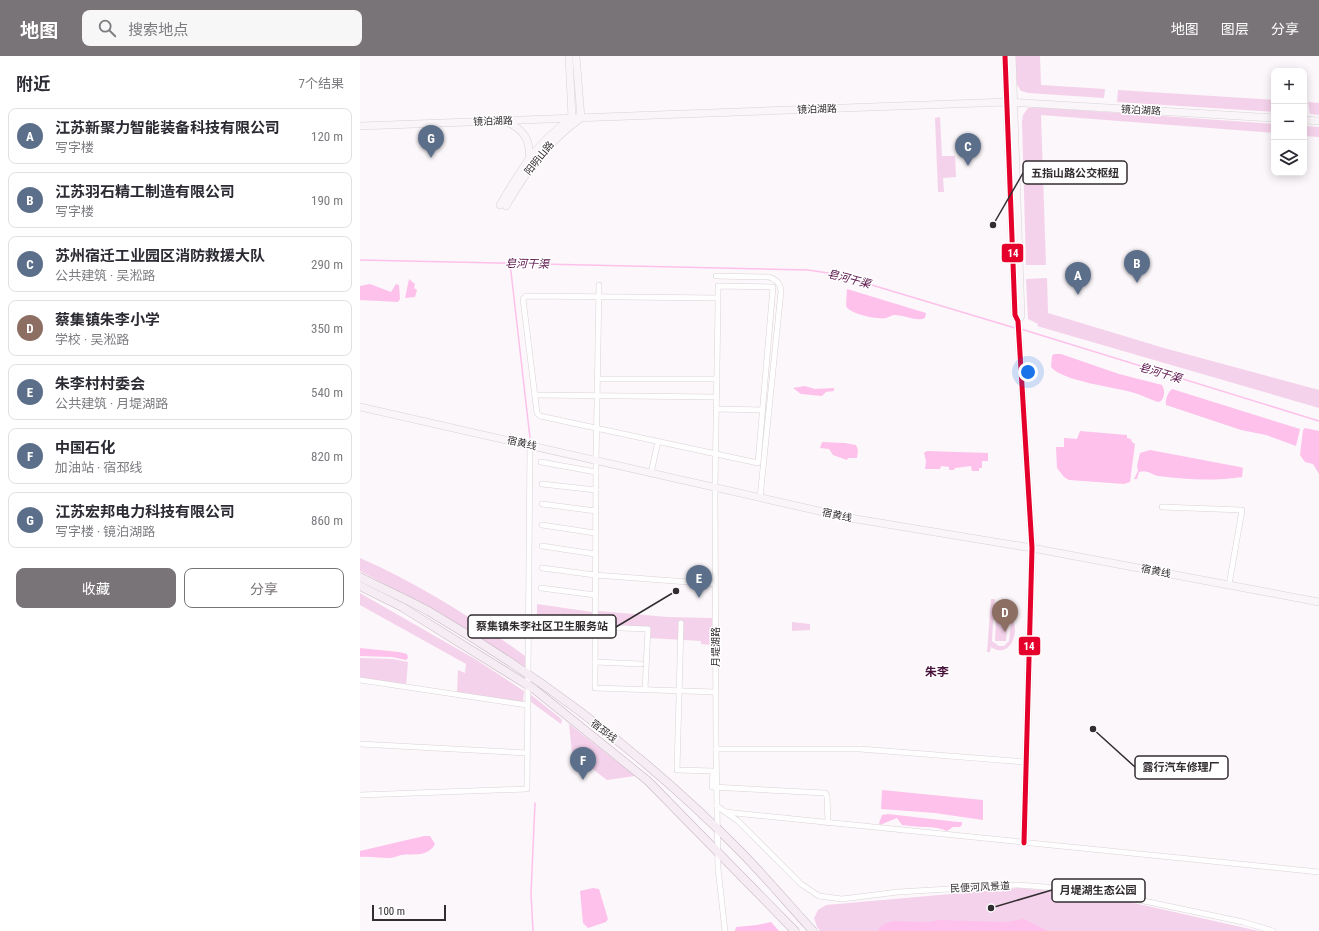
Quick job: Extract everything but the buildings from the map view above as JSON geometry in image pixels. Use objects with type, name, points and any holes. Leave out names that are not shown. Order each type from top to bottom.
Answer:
[{"type":"main road","points":[[569,56],[572,118]]},
{"type":"main road","points":[[576,56],[581,118]]},
{"type":"main road","points":[[1006,56],[1010,103],[1015,315],[1018,321],[1032,548],[1024,843]]},
{"type":"main road","points":[[1010,103],[1012,56]]},
{"type":"main road","name":"镜泊湖路","points":[[360,126],[1010,103],[1271,118]]},
{"type":"main road","name":"阳明山路","points":[[572,118],[548,136],[529,159],[503,205],[555,138],[581,118]]},
{"type":"main road","points":[[503,120],[519,128],[526,136],[530,148],[529,159]]},
{"type":"main road","points":[[1307,120],[1319,121]]},
{"type":"main road","name":"宿黄线","points":[[360,407],[760,498],[864,520],[1032,548],[1319,602]]},
{"type":"main road","name":"宿邳线","points":[[360,577],[429,612],[528,675],[602,729],[718,830],[813,931]]},
{"type":"main road","name":"宿邳线","points":[[360,586],[402,607],[527,685],[648,781],[795,931]]},
{"type":"street","points":[[716,276],[769,277],[779,283],[781,291],[760,498]]},
{"type":"street","points":[[599,285],[596,428],[595,688],[715,692]]},
{"type":"street","points":[[718,286],[773,287],[758,463],[540,416],[537,413],[524,297],[598,297],[718,298],[718,286]]},
{"type":"street","name":"月堤湖路","points":[[718,298],[715,487],[716,788],[721,902],[725,931]]},
{"type":"street","points":[[597,379],[717,379]]},
{"type":"street","points":[[535,395],[716,397]]},
{"type":"street","points":[[716,409],[763,408],[770,405]]},
{"type":"street","points":[[651,473],[658,442]]},
{"type":"street","points":[[360,795],[527,789],[526,753],[530,445]]},
{"type":"street","points":[[541,462],[596,472]]},
{"type":"street","points":[[542,484],[596,490]]},
{"type":"street","points":[[542,504],[596,511]]},
{"type":"street","points":[[1162,507],[1242,510],[1229,585]]},
{"type":"street","points":[[542,525],[596,533]]},
{"type":"street","points":[[542,546],[596,554]]},
{"type":"street","points":[[542,568],[595,575],[715,584]]},
{"type":"street","points":[[541,588],[595,595]]},
{"type":"street","points":[[681,623],[677,770],[713,771],[712,787],[716,788],[825,793],[828,823]]},
{"type":"street","points":[[540,627],[648,629],[645,689]]},
{"type":"street","points":[[595,662],[641,664]]},
{"type":"street","points":[[360,680],[527,705]]},
{"type":"street","points":[[360,744],[526,753]]},
{"type":"street","points":[[716,749],[860,749],[1026,762]]},
{"type":"street","name":"民便河风景道","points":[[717,806],[738,821],[801,884],[819,896],[842,899],[898,892],[1017,885],[1074,889],[1144,901],[1243,922],[1273,931]]},
{"type":"street","points":[[725,812],[1319,872]]},
{"type":"shaded area","points":[[1015,56],[1040,56],[1041,85],[1105,89],[1104,98],[1028,93],[1021,91],[1016,83]]},
{"type":"shaded area","points":[[1118,90],[1271,100],[1271,112],[1117,102]]},
{"type":"shaded area","points":[[1308,102],[1319,103],[1319,115],[1310,114]]},
{"type":"shaded area","points":[[1035,107],[1271,124],[1271,133],[1041,115],[1046,265],[1026,265],[1022,121],[1023,115],[1028,108]]},
{"type":"shaded area","points":[[940,117],[942,156],[955,156],[956,177],[943,178],[944,192],[938,192],[935,118]]},
{"type":"shaded area","points":[[1307,126],[1319,127],[1319,137],[1307,136]]},
{"type":"shaded area","points":[[1047,278],[1048,313],[1164,348],[1319,390],[1319,408],[1037,326],[1038,324],[1028,319],[1026,279]]},
{"type":"shaded area","points":[[409,279],[415,284],[414,288],[417,290],[415,297],[405,298]]},
{"type":"shaded area","points":[[370,284],[391,292],[396,284],[399,285],[400,299],[398,302],[360,300],[360,286]]},
{"type":"shaded area","points":[[847,289],[926,313],[925,318],[914,319],[899,315],[892,315],[886,318],[877,318],[858,314],[848,309],[846,306]]},
{"type":"shaded area","points":[[1054,354],[1061,354],[1119,374],[1162,385],[1164,395],[1161,401],[1158,402],[1123,390],[1076,380],[1057,372],[1051,367],[1052,356]]},
{"type":"shaded area","points":[[805,386],[815,389],[834,388],[834,391],[826,392],[822,396],[801,394],[793,388]]},
{"type":"shaded area","points":[[1172,389],[1300,429],[1296,446],[1266,435],[1241,430],[1166,405],[1167,396]]},
{"type":"shaded area","points":[[1305,428],[1319,431],[1319,474],[1313,464],[1305,462],[1300,455],[1303,430]]},
{"type":"shaded area","points":[[1080,431],[1127,435],[1127,438],[1131,439],[1135,444],[1130,482],[1124,484],[1069,480],[1064,477],[1057,468],[1056,447],[1064,447],[1064,438],[1077,439]]},
{"type":"shaded area","points":[[822,442],[856,445],[858,450],[857,458],[848,458],[847,460],[833,455],[829,449],[820,448]]},
{"type":"shaded area","points":[[1150,450],[1240,467],[1243,468],[1242,477],[1222,479],[1190,479],[1159,476],[1142,471],[1139,472],[1137,479],[1134,479],[1138,471],[1137,466],[1140,453]]},
{"type":"shaded area","points":[[927,451],[988,453],[988,461],[982,461],[982,468],[979,468],[979,471],[972,471],[971,466],[955,468],[954,470],[949,470],[949,467],[941,466],[940,469],[925,469],[926,461],[924,453]]},
{"type":"shaded area","points":[[360,558],[424,590],[486,628],[525,656],[525,668],[439,613],[360,571]]},
{"type":"shaded area","points":[[360,593],[475,659],[524,691],[523,703],[457,694],[458,670],[465,673],[466,664],[360,605]]},
{"type":"shaded area","points":[[991,599],[995,599],[994,614],[1003,611],[1010,615],[1014,621],[1014,637],[1011,644],[1006,649],[999,650],[991,647],[990,652],[987,652]],"holes":[[[1005,615],[1011,622],[1009,641],[1004,646],[999,646],[992,641],[993,621],[998,616]]]},
{"type":"shaded area","points":[[537,604],[592,612],[592,629],[537,624]]},
{"type":"shaded area","points":[[598,611],[667,617],[712,618],[712,645],[701,644],[701,641],[649,638],[649,628],[598,626]]},
{"type":"shaded area","points":[[996,620],[1008,621],[1006,641],[995,641]]},
{"type":"shaded area","points":[[792,622],[810,624],[810,630],[792,631]]},
{"type":"shaded area","points":[[360,648],[399,652],[407,654],[408,658],[406,660],[392,657],[360,656]]},
{"type":"shaded area","points":[[360,658],[393,659],[408,662],[406,686],[360,679]]},
{"type":"shaded area","points":[[530,694],[559,717],[562,720],[561,724],[531,702]]},
{"type":"shaded area","points":[[569,724],[635,776],[607,780],[572,753]]},
{"type":"shaded area","points":[[882,790],[983,800],[983,820],[935,813],[881,809]]},
{"type":"shaded area","points":[[888,814],[962,822],[962,825],[960,827],[953,827],[947,831],[937,828],[902,825],[897,818],[880,825],[879,823],[882,815]]},
{"type":"shaded area","points":[[424,836],[430,836],[435,844],[424,853],[401,855],[390,858],[360,857],[360,851]]},
{"type":"shaded area","points":[[593,888],[599,889],[608,919],[606,922],[588,928],[583,923],[580,891]]},
{"type":"shaded area","points":[[1018,888],[1076,893],[1134,903],[1259,931],[820,931],[814,918],[818,910],[826,905]]},
{"type":"shaded area","points":[[1024,919],[1048,931],[878,931],[880,927],[886,923],[894,921],[926,922],[940,920],[1005,922]]},
{"type":"shaded area","points":[[771,922],[779,931],[735,931],[736,927]]},
{"type":"waterway","name":"皂河干渠","points":[[360,260],[808,270],[835,274],[1015,328]]},
{"type":"waterway","points":[[510,263],[530,438]]},
{"type":"waterway","name":"皂河干渠","points":[[1021,329],[1319,421]]},
{"type":"waterway","points":[[533,931],[531,893],[535,803]]},
{"type":"transit line","name":"14","points":[[1005,56],[1015,315],[1018,321],[1032,548],[1024,843]]},
{"type":"place","name":"江苏宏邦电力科技有限公司","points":[[431,158]]},
{"type":"place","name":"苏州宿迁工业园区消防救援大队","points":[[968,166]]},
{"type":"place","name":"五指山路公交枢纽","points":[[993,225]]},
{"type":"place","name":"江苏羽石精工制造有限公司","points":[[1137,283]]},
{"type":"place","name":"江苏新聚力智能装备科技有限公司","points":[[1078,295]]},
{"type":"place","name":"蔡集镇朱李社区卫生服务站","points":[[676,591]]},
{"type":"place","name":"朱李村村委会","points":[[699,598]]},
{"type":"place","name":"蔡集镇朱李小学","points":[[1005,632]]},
{"type":"place","name":"露行汽车修理厂","points":[[1093,729]]},
{"type":"place","name":"中国石化","points":[[583,780]]},
{"type":"place","name":"月堤湖生态公园","points":[[991,908]]},
{"type":"district","name":"朱李","points":[[937,672]]}]
